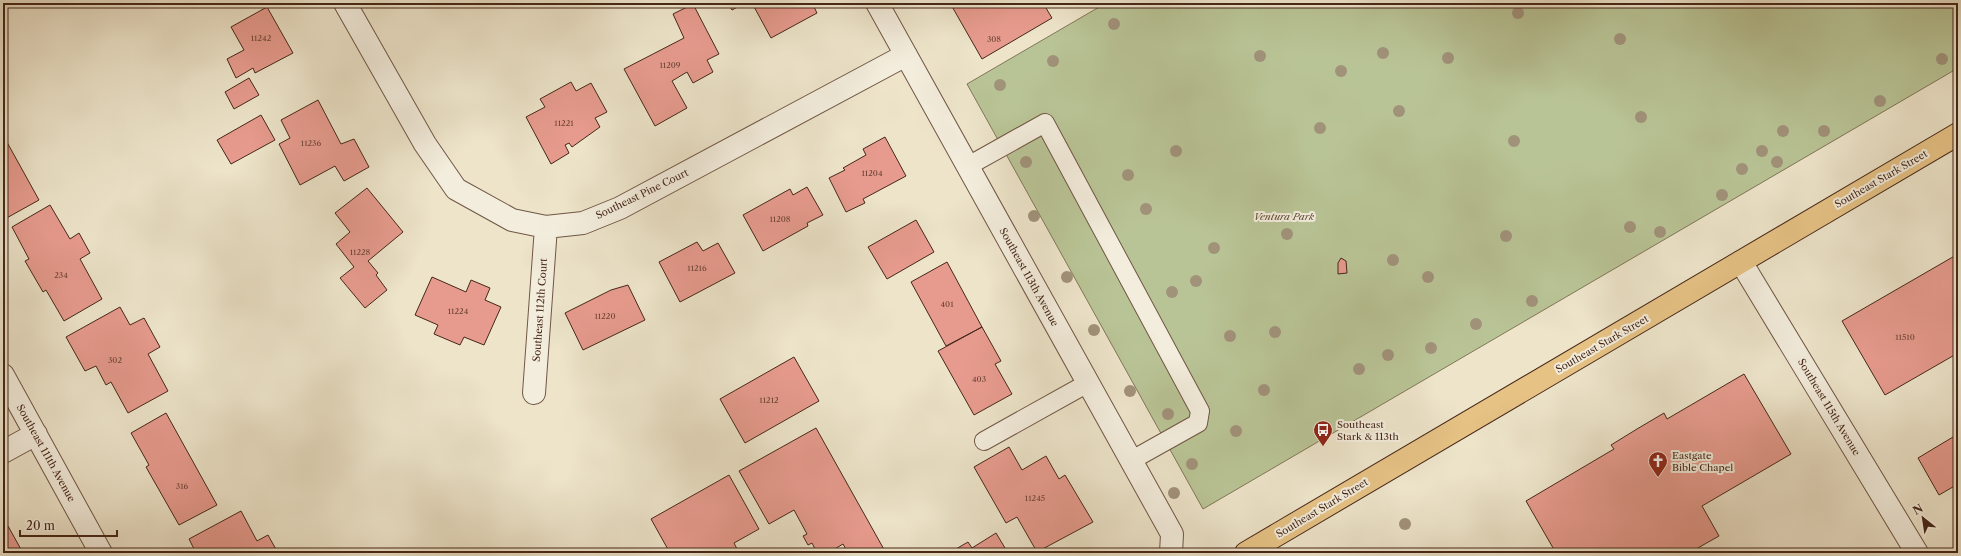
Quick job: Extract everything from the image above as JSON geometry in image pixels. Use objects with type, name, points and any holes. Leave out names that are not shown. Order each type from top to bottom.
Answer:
[{"type":"main road","name":"Southeast Stark Street","points":[[1246,553],[1958,134]]},
{"type":"street","name":"Southeast Pine Court","points":[[345,3],[425,144],[456,189],[512,220],[546,227],[582,223],[620,208],[906,55]]},
{"type":"street","name":"Southeast 113th Avenue","points":[[877,3],[1172,534],[1171,553]]},
{"type":"street","name":"Southeast 112th Court","points":[[534,393],[546,227]]},
{"type":"street","name":"Southeast 115th Avenue","points":[[1741,262],[1917,553]]},
{"type":"street","name":"Southeast 111th Avenue","points":[[3,375],[101,553]]},
{"type":"street","points":[[3,452],[36,434]]},
{"type":"lane","points":[[968,166],[1045,123],[1200,411],[1198,423],[1132,460]]},
{"type":"lane","points":[[984,441],[1088,383]]},
{"type":"green space","name":"Ventura Park","points":[[1106,3],[1958,3],[1958,68],[1203,509],[967,84]]},
{"type":"building","points":[[728,3],[745,3],[732,10]]},
{"type":"building","points":[[752,3],[812,3],[817,13],[771,38]]},
{"type":"building","points":[[950,3],[1043,3],[1052,18],[982,59]]},
{"type":"building","points":[[693,4],[719,54],[707,60],[713,72],[693,83],[687,72],[672,81],[687,108],[655,126],[624,69],[684,38],[673,14]]},
{"type":"building","points":[[267,7],[293,53],[255,73],[253,68],[236,78],[227,59],[244,50],[231,27]]},
{"type":"building","points":[[249,78],[259,95],[234,109],[225,92]]},
{"type":"building","points":[[571,82],[576,91],[591,83],[607,112],[595,118],[600,127],[572,147],[569,143],[565,145],[569,153],[551,164],[526,117],[545,107],[540,99]]},
{"type":"building","points":[[318,100],[341,144],[354,139],[369,167],[344,181],[335,166],[300,185],[279,144],[290,138],[281,120]]},
{"type":"building","points":[[261,115],[275,140],[231,164],[217,140]]},
{"type":"building","points":[[3,135],[39,200],[3,220]]},
{"type":"building","points":[[885,137],[906,176],[863,199],[865,203],[846,212],[829,178],[845,170],[843,168],[866,155],[863,149]]},
{"type":"building","points":[[807,187],[823,215],[807,223],[808,226],[763,251],[743,215],[790,189],[793,195]]},
{"type":"building","points":[[367,188],[403,232],[368,261],[378,273],[376,275],[387,290],[365,308],[340,278],[354,267],[336,244],[350,232],[335,213]]},
{"type":"building","points":[[50,205],[70,239],[79,233],[90,253],[80,259],[102,299],[64,321],[46,290],[43,292],[25,261],[29,259],[12,227]]},
{"type":"building","points":[[916,220],[934,252],[887,279],[868,247]]},
{"type":"building","points":[[697,242],[703,251],[718,243],[735,273],[680,302],[659,262]]},
{"type":"building","points":[[1958,254],[1958,353],[1885,395],[1842,321]]},
{"type":"building","points":[[1341,258],[1346,261],[1347,273],[1338,274],[1338,263]]},
{"type":"building","points":[[947,262],[982,327],[946,346],[911,282]]},
{"type":"building","points":[[432,277],[466,292],[471,280],[490,288],[485,300],[501,307],[484,345],[464,337],[460,345],[434,334],[438,325],[415,315]]},
{"type":"building","points":[[628,285],[645,320],[583,350],[565,313],[611,290]]},
{"type":"building","points":[[120,307],[130,325],[144,318],[160,347],[148,354],[168,391],[128,413],[111,382],[106,385],[96,366],[85,371],[66,337]]},
{"type":"building","points":[[982,327],[1001,361],[995,364],[1012,394],[974,415],[938,351]]},
{"type":"building","points":[[794,357],[819,401],[745,443],[720,399]]},
{"type":"building","name":"Eastgate Bible Chapel","points":[[1744,374],[1791,454],[1702,506],[1719,536],[1689,553],[1556,553],[1526,501],[1614,449],[1611,445],[1664,413],[1667,419]]},
{"type":"building","points":[[166,413],[217,505],[179,525],[146,467],[149,465],[131,433]]},
{"type":"building","points":[[816,428],[886,553],[848,553],[843,544],[828,553],[817,553],[812,543],[808,545],[803,536],[807,534],[794,510],[769,524],[739,471]]},
{"type":"building","points":[[1958,434],[1958,484],[1939,495],[1918,458]]},
{"type":"building","points":[[1009,447],[1022,470],[1046,456],[1059,479],[1065,475],[1093,522],[1037,552],[1017,517],[1006,523],[974,467]]},
{"type":"building","points":[[729,475],[759,529],[734,543],[739,553],[670,553],[651,519]]},
{"type":"building","points":[[241,511],[257,541],[268,535],[278,553],[196,553],[189,539]]},
{"type":"building","points":[[8,526],[23,553],[3,553],[3,529]]},
{"type":"building","points":[[996,533],[1008,553],[949,553],[968,542],[972,548]]},
{"type":"place","name":"Southeast Stark & 113th","points":[[1323,447]]},
{"type":"place","name":"Eastgate Bible Chapel","points":[[1658,478]]}]
